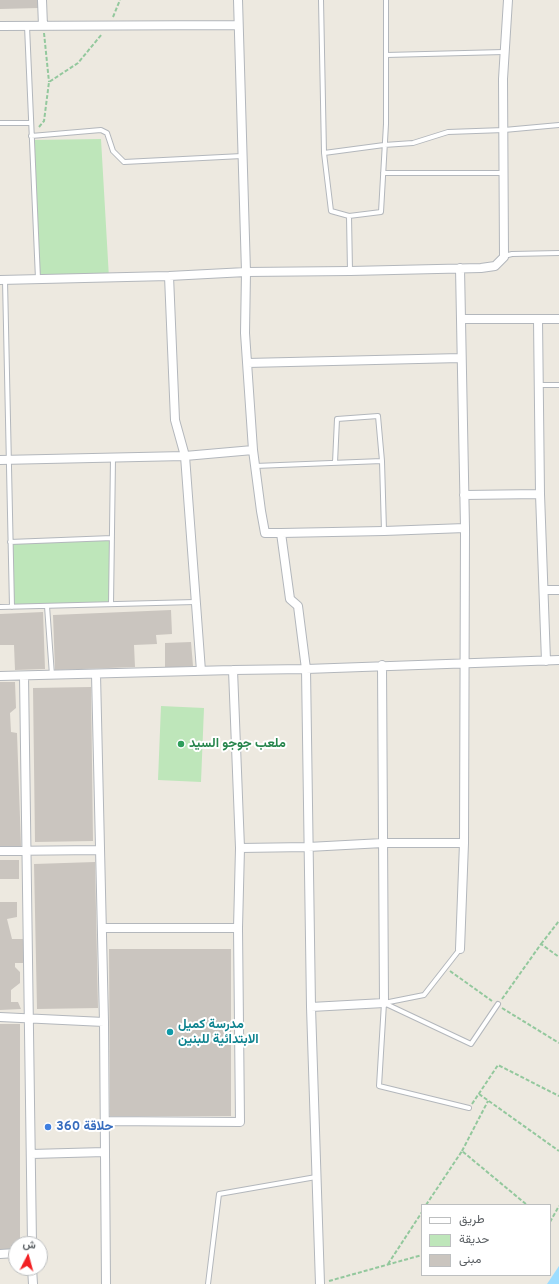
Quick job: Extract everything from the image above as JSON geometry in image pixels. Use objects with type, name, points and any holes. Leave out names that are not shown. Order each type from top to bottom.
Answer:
[{"type":"street","points":[[42,0],[43,26]]},
{"type":"street","points":[[238,0],[246,272],[245,333],[253,450],[266,533],[465,528]]},
{"type":"street","points":[[2,280],[169,276],[246,272],[481,268],[495,266],[504,257],[503,79],[508,0]]},
{"type":"street","points":[[0,26],[238,25]]},
{"type":"street","points":[[460,268],[465,528],[464,843],[460,949]]},
{"type":"street","points":[[169,276],[175,420],[185,456],[201,671]]},
{"type":"street","points":[[460,319],[559,319]]},
{"type":"street","points":[[538,319],[540,385],[540,494],[546,661]]},
{"type":"street","points":[[247,363],[461,358]]},
{"type":"street","points":[[0,460],[185,456],[253,450]]},
{"type":"street","points":[[464,495],[540,494]]},
{"type":"street","points":[[281,533],[290,599],[298,606],[306,669],[311,1007],[320,1284]]},
{"type":"street","points":[[544,590],[559,590]]},
{"type":"street","points":[[0,676],[306,669],[382,665],[559,660]]},
{"type":"street","points":[[311,1007],[384,1003],[382,665]]},
{"type":"street","points":[[105,1121],[240,1122],[238,928],[240,848],[233,670]]},
{"type":"street","points":[[96,674],[104,1022],[106,1284]]},
{"type":"street","points":[[24,676],[32,1236]]},
{"type":"street","points":[[240,848],[308,847],[383,843],[464,843]]},
{"type":"street","points":[[0,850],[100,850]]},
{"type":"street","points":[[102,928],[238,928]]},
{"type":"street","points":[[0,1016],[104,1022]]},
{"type":"street","points":[[31,1154],[106,1152]]},
{"type":"lane","points":[[321,0],[324,152],[331,211],[349,216],[381,212],[386,124],[386,0]]},
{"type":"lane","points":[[27,26],[38,280]]},
{"type":"lane","points":[[386,55],[504,52]]},
{"type":"lane","points":[[0,122],[31,123]]},
{"type":"lane","points":[[324,152],[413,143],[448,132],[504,130],[559,125]]},
{"type":"lane","points":[[31,136],[101,130],[107,132],[113,151],[124,162],[242,156]]},
{"type":"lane","points":[[383,173],[504,173]]},
{"type":"lane","points":[[349,216],[350,271]]},
{"type":"lane","points":[[504,257],[512,254],[559,253]]},
{"type":"lane","points":[[2,280],[9,460],[12,607]]},
{"type":"lane","points":[[540,385],[559,385]]},
{"type":"lane","points":[[335,463],[337,419],[378,416],[382,461],[384,531]]},
{"type":"lane","points":[[111,604],[113,458]]},
{"type":"lane","points":[[255,466],[382,461]]},
{"type":"lane","points":[[10,542],[112,538]]},
{"type":"lane","points":[[0,607],[196,602]]},
{"type":"lane","points":[[48,606],[52,675]]},
{"type":"lane","points":[[384,1003],[424,995],[460,949]]},
{"type":"lane","points":[[384,1003],[471,1044],[498,1004]]},
{"type":"lane","points":[[384,1003],[379,1086],[469,1108]]},
{"type":"lane","points":[[208,1284],[219,1194],[316,1176]]},
{"type":"path","points":[[49,82],[78,63],[109,26],[120,0]]},
{"type":"path","points":[[31,136],[44,121],[49,82],[43,26]]},
{"type":"path","points":[[498,1004],[541,944],[559,922]]},
{"type":"path","points":[[541,944],[559,957]]},
{"type":"path","points":[[469,1108],[498,1065],[559,1096]]},
{"type":"path","points":[[479,1094],[559,1151]]},
{"type":"path","points":[[427,1204],[462,1151],[488,1100]]},
{"type":"path","points":[[462,1151],[525,1204]]},
{"type":"path","points":[[551,1220],[559,1206]]},
{"type":"path","points":[[388,1265],[421,1214]]},
{"type":"path","points":[[320,1284],[421,1255]]},
{"type":"green space","points":[[101,139],[109,278],[38,280],[32,140]]},
{"type":"green space","points":[[112,538],[111,604],[12,607],[10,542]]},
{"type":"green space","name":"ملعب جوجو السيد","points":[[161,706],[204,708],[201,782],[158,780]]},
{"type":"water","points":[[559,1266],[559,1284],[547,1284]]},
{"type":"building","points":[[0,0],[39,0],[39,8],[0,9]]},
{"type":"building","points":[[171,610],[172,634],[156,635],[157,644],[134,645],[135,667],[55,670],[53,615]]},
{"type":"building","points":[[43,612],[45,669],[15,670],[14,645],[0,645],[0,614]]},
{"type":"building","points":[[191,642],[193,666],[165,668],[165,643]]},
{"type":"building","points":[[0,682],[15,682],[16,708],[10,713],[11,732],[17,733],[21,846],[0,846]]},
{"type":"building","points":[[91,687],[93,841],[35,842],[33,688]]},
{"type":"building","points":[[0,860],[19,860],[19,879],[0,879]]},
{"type":"building","points":[[95,862],[98,1008],[37,1009],[34,864]]},
{"type":"building","points":[[0,902],[17,902],[17,917],[7,919],[12,939],[23,939],[23,963],[15,963],[15,967],[20,972],[20,983],[11,990],[11,1002],[18,1002],[21,1009],[0,1010]]},
{"type":"building","name":"مدرسة كميل الابتدائية للبنين","points":[[109,949],[231,949],[231,1116],[110,1116]]},
{"type":"building","points":[[0,1024],[20,1024],[20,1236],[8,1236],[8,1253],[0,1253]]},
{"type":"place","name":"ملعب جوجو السيد","points":[[181,744]]},
{"type":"place","name":"مدرسة كميل الابتدائية للبنين","points":[[170,1032]]},
{"type":"place","name":"حلاقة 360","points":[[48,1127]]}]
